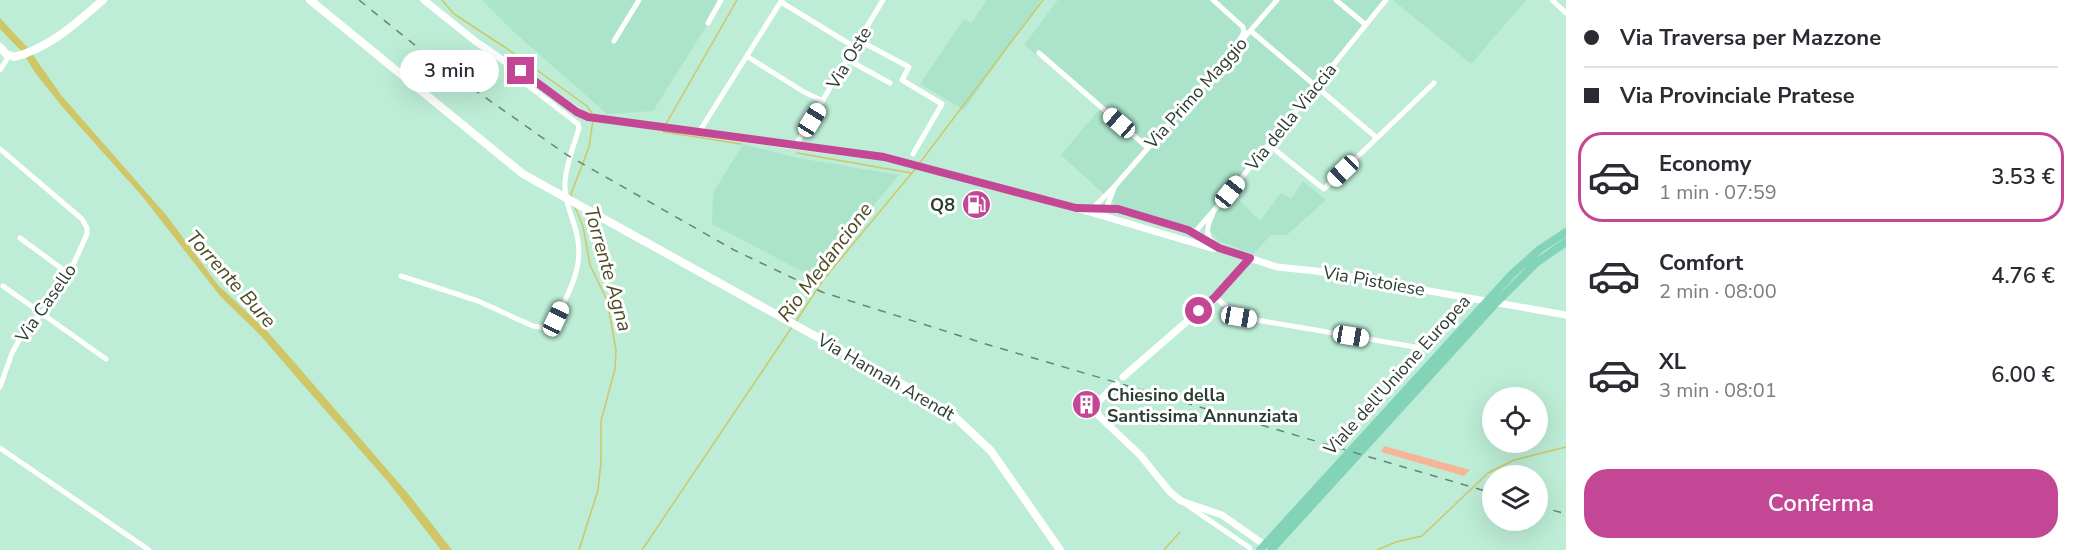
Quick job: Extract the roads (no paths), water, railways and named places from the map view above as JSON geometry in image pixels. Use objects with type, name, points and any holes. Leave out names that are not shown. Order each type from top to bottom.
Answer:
[{"type":"main road","points":[[0,46],[9,56],[18,56],[39,48],[57,39],[103,0]]},
{"type":"main road","name":"Via Hannah Arendt","points":[[310,0],[523,174],[918,393],[967,426],[991,451],[1059,550]]},
{"type":"main road","name":"Viale dell'Unione Europea","points":[[1271,550],[1448,351],[1512,273],[1540,249],[1566,232]]},
{"type":"main road","name":"Viale dell'Unione Europea","points":[[1260,550],[1525,273],[1566,242]]},
{"type":"street","points":[[401,276],[478,301],[533,326],[546,328],[556,319],[578,272],[577,236],[567,208],[565,182],[568,161],[579,128],[578,124],[521,80],[521,71],[475,41],[424,0]]},
{"type":"street","points":[[614,41],[639,0]]},
{"type":"street","points":[[708,23],[721,0]]},
{"type":"street","name":"Via Oste","points":[[795,146],[883,0]]},
{"type":"street","points":[[1213,0],[1243,27],[1244,32],[1237,45]]},
{"type":"street","name":"Via Primo Maggio","points":[[1093,208],[1114,187],[1237,45],[1252,32],[1277,0]]},
{"type":"street","points":[[1336,0],[1366,25]]},
{"type":"street","name":"Via della Viaccia","points":[[1195,232],[1269,145],[1386,0]]},
{"type":"street","points":[[1552,0],[1560,2],[1566,13]]},
{"type":"street","points":[[699,132],[782,1],[856,48]]},
{"type":"street","points":[[1252,32],[1377,138]]},
{"type":"street","points":[[860,41],[909,67],[902,80],[942,104],[913,153]]},
{"type":"street","points":[[1039,53],[1147,147]]},
{"type":"street","points":[[0,70],[9,56]]},
{"type":"street","points":[[748,57],[804,92],[823,101]]},
{"type":"street","points":[[848,60],[890,83]]},
{"type":"street","name":"Via Pistoiese","points":[[521,71],[577,112],[588,117],[884,157],[1076,208],[1211,248],[1219,248]]},
{"type":"street","points":[[1269,145],[1324,189],[1434,83]]},
{"type":"street","name":"Via Casello","points":[[0,149],[82,219],[87,228],[87,234],[69,274],[42,314],[23,333],[12,353],[0,387]]},
{"type":"street","name":"Via Primo Maggio","points":[[1110,209],[1108,202],[1114,187]]},
{"type":"street","name":"Via Pistoiese","points":[[1076,208],[1118,209],[1195,232],[1219,248],[1277,267],[1316,271],[1566,315]]},
{"type":"street","points":[[1110,209],[1113,219]]},
{"type":"street","points":[[1213,213],[1207,233],[1210,240],[1219,248]]},
{"type":"street","points":[[1184,239],[1191,238],[1195,232]]},
{"type":"street","points":[[21,238],[69,274]]},
{"type":"street","points":[[1124,377],[1215,297],[1250,258]]},
{"type":"street","points":[[3,286],[106,359]]},
{"type":"street","points":[[1215,297],[1239,317],[1421,348],[1432,343],[1470,298]]},
{"type":"street","points":[[1116,384],[1099,401],[1096,408],[1099,416],[1140,455],[1170,492],[1250,548]]},
{"type":"street","points":[[0,447],[149,550]]},
{"type":"street","points":[[1181,501],[1222,515],[1271,550]]},
{"type":"street","points":[[136,550],[139,543]]},
{"type":"waterway","name":"Torrente Agna","points":[[442,0],[454,14],[587,106],[593,115]]},
{"type":"waterway","points":[[666,124],[737,0]]},
{"type":"waterway","name":"Rio Medancione","points":[[919,164],[1043,0]]},
{"type":"waterway","name":"Torrente Agna","points":[[572,198],[571,194],[589,147],[593,120]]},
{"type":"waterway","points":[[663,131],[741,144]]},
{"type":"waterway","points":[[797,153],[911,173]]},
{"type":"waterway","name":"Rio Medancione","points":[[795,323],[823,280],[916,168]]},
{"type":"waterway","name":"Torrente Agna","points":[[574,205],[583,226],[590,265],[607,300],[616,350],[615,369],[601,421],[598,490],[579,550]]},
{"type":"waterway","name":"Rio Medancione","points":[[642,550],[792,327]]},
{"type":"waterway","points":[[1377,550],[1396,542],[1422,536],[1488,473],[1514,460],[1566,447]]},
{"type":"waterway","points":[[1164,550],[1180,532]]},
{"type":"railway","points":[[359,0],[442,67],[567,155],[734,250],[822,292],[989,345],[1482,490]]},
{"type":"railway","points":[[1548,509],[1566,514]]},
{"type":"place","name":"Q8","points":[[976,205]]},
{"type":"place","name":"Chiesino della Santissima Annunziata","points":[[1086,405]]},
{"type":"water label","name":"Torrente Bure","points":[[231,279]]}]
